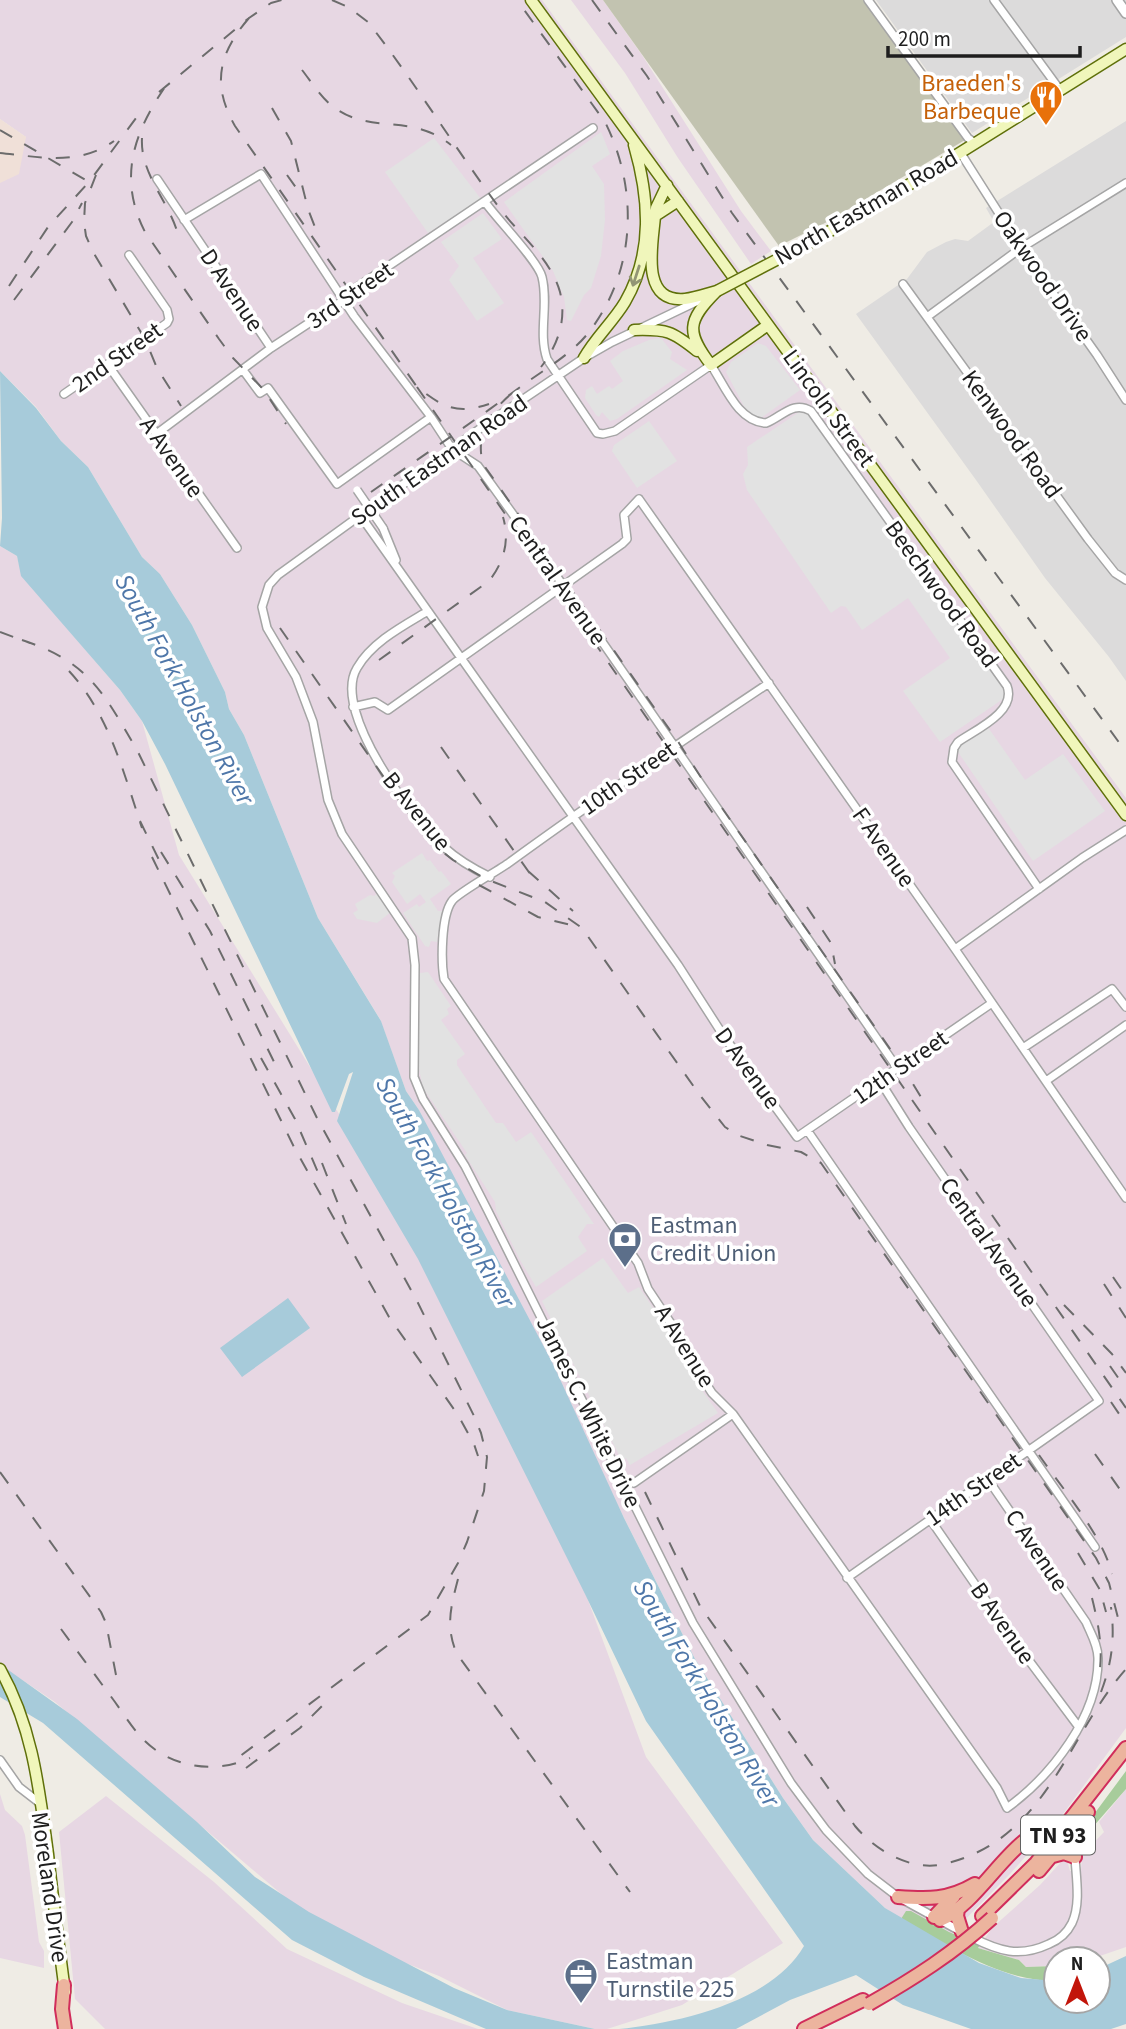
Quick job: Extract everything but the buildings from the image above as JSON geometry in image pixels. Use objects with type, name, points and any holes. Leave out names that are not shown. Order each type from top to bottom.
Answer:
[{"type":"highway","name":"TN 93","points":[[1073,1824],[1126,1748]]},
{"type":"highway","name":"TN 93","points":[[821,2029],[938,1954],[987,1917],[1046,1857],[1126,1761]]},
{"type":"highway","points":[[937,1919],[958,1909],[1022,1842],[1036,1834],[1073,1824],[1075,1857],[1063,1853],[1046,1857],[1031,1848],[1014,1851]]},
{"type":"highway","points":[[937,1919],[954,1896],[990,1875]]},
{"type":"highway","points":[[898,1897],[954,1896]]},
{"type":"highway","points":[[958,1909],[957,1916],[962,1932]]},
{"type":"highway","points":[[64,1985],[62,2009],[65,2029]]},
{"type":"highway","name":"TN 93","points":[[804,2029],[866,2002]]},
{"type":"main road","name":"Lincoln Street","points":[[531,0],[1126,815]]},
{"type":"main road","name":"North Eastman Road","points":[[717,291],[878,204],[1126,49]]},
{"type":"main road","points":[[584,358],[625,302],[634,285],[645,245],[648,220],[646,193],[632,138]]},
{"type":"main road","points":[[667,186],[655,216],[650,264],[656,286],[667,296],[681,299],[717,291]]},
{"type":"main road","points":[[655,216],[678,201]]},
{"type":"main road","points":[[708,361],[692,336],[693,320],[701,307],[717,291]]},
{"type":"main road","points":[[708,361],[768,325]]},
{"type":"main road","points":[[634,330],[660,330],[677,334],[708,361]]},
{"type":"main road","points":[[0,1669],[16,1701],[30,1739],[41,1804]]},
{"type":"main road","name":"Moreland Drive","points":[[41,1804],[70,2029]]},
{"type":"street","points":[[868,0],[968,138],[975,143]]},
{"type":"street","points":[[994,0],[1060,89]]},
{"type":"street","points":[[1117,0],[1126,13]]},
{"type":"street","name":"3rd Street","points":[[271,348],[593,128]]},
{"type":"street","name":"Oakwood Drive","points":[[960,152],[1021,248],[1126,400]]},
{"type":"street","name":"Central Avenue","points":[[184,220],[261,173],[315,260],[452,449],[478,466],[898,1069]]},
{"type":"street","name":"D Avenue","points":[[157,179],[271,348],[243,370],[260,393],[268,388],[337,484],[348,476],[383,528],[401,574]]},
{"type":"street","points":[[927,317],[1021,248],[1124,187]]},
{"type":"street","points":[[485,202],[541,275],[545,306],[543,349],[557,377],[594,429],[603,434],[615,432],[708,361]]},
{"type":"street","name":"2nd Street","points":[[64,394],[169,319],[167,310],[129,255]]},
{"type":"street","name":"Kenwood Road","points":[[903,284],[1088,539],[1115,573],[1126,580]]},
{"type":"street","name":"North Eastman Road","points":[[634,330],[717,291]]},
{"type":"street","name":"South Eastman Road","points":[[262,607],[270,585],[278,575],[360,514],[584,358],[634,330]]},
{"type":"street","name":"Beechwood Road","points":[[708,361],[750,421],[765,423],[791,408],[811,411],[1007,686],[1009,699],[1002,711],[958,742],[951,762],[1039,889]]},
{"type":"street","name":"A Avenue","points":[[108,365],[237,548]]},
{"type":"street","points":[[155,435],[243,370]]},
{"type":"street","points":[[348,476],[431,417]]},
{"type":"street","name":"F Avenue","points":[[562,585],[627,539],[624,516],[639,499],[956,949],[1126,1198]]},
{"type":"street","name":"D Avenue","points":[[360,514],[678,965],[723,1035],[797,1136],[807,1130],[1095,1547]]},
{"type":"street","points":[[428,611],[378,644],[356,668],[352,681],[353,707],[375,702],[388,710],[562,585]]},
{"type":"street","name":"James C. White Drive","points":[[262,607],[267,628],[296,677],[313,722],[328,800],[342,834],[412,938],[415,1007],[413,1071],[419,1091],[465,1166],[694,1623],[809,1810],[852,1859],[882,1886],[982,1942],[1017,1953],[1030,1952],[1059,1940],[1072,1923],[1076,1909],[1075,1857]]},
{"type":"street","name":"10th Street","points":[[490,877],[572,817],[769,683]]},
{"type":"street","name":"B Avenue","points":[[353,707],[380,765],[433,838],[459,860],[490,877]]},
{"type":"street","points":[[956,949],[1126,830]]},
{"type":"street","name":"A Avenue","points":[[490,877],[457,896],[449,908],[442,956],[444,979],[638,1263],[648,1289],[684,1343],[688,1356],[712,1393],[733,1415],[997,1788],[1007,1808]]},
{"type":"street","points":[[1023,1048],[1112,989],[1126,1007]]},
{"type":"street","name":"12th Street","points":[[807,1130],[992,1003]]},
{"type":"street","points":[[1046,1082],[1126,1025]]},
{"type":"street","name":"Central Avenue","points":[[880,1082],[1099,1401]]},
{"type":"street","name":"14th Street","points":[[846,1578],[1099,1401]]},
{"type":"street","points":[[634,1483],[733,1415]]},
{"type":"street","name":"C Avenue","points":[[988,1478],[1086,1622],[1096,1644],[1098,1659],[1089,1701],[1069,1746],[1026,1795],[1007,1808]]},
{"type":"street","name":"B Avenue","points":[[930,1519],[1010,1635],[1079,1726]]},
{"type":"street","name":"Moreland Drive","points":[[0,1760],[19,1787],[41,1804]]},
{"type":"shaded area","points":[[0,0],[542,0],[1126,798],[1126,1728],[1063,1814],[1010,1874],[941,1944],[885,1908],[813,1840],[783,1798],[695,1659],[419,1110],[406,1091],[380,1019],[318,918],[244,735],[229,709],[225,692],[192,625],[160,574],[142,557],[88,467],[61,441],[36,407],[0,371],[0,180],[26,137],[0,119]]},
{"type":"shaded area","points":[[571,0],[603,0],[642,55],[741,211],[771,251],[751,264],[678,158],[625,73]]},
{"type":"shaded area","points":[[603,0],[863,0],[965,140],[827,222],[779,246]]},
{"type":"shaded area","points":[[876,0],[1126,0],[1126,37],[972,133]]},
{"type":"shaded area","points":[[0,119],[26,137],[19,174],[0,183]]},
{"type":"shaded area","points":[[1126,121],[1126,681],[1045,578],[856,314],[907,279],[927,252],[955,239],[968,241],[994,222],[986,208]]},
{"type":"shaded area","points":[[601,132],[610,154],[592,166],[604,184],[605,220],[601,256],[591,288],[584,295],[571,321],[567,320],[564,297],[553,271],[504,202]]},
{"type":"shaded area","points":[[434,138],[481,199],[428,233],[385,172]]},
{"type":"shaded area","points":[[483,213],[502,239],[473,258],[504,303],[477,321],[449,280],[459,266],[441,242]]},
{"type":"shaded area","points":[[661,338],[672,352],[670,359],[687,370],[617,419],[610,421],[602,412],[599,417],[596,415],[585,398],[586,390],[592,386],[597,394],[609,386],[612,389],[623,381],[610,361],[623,351]]},
{"type":"shaded area","points":[[758,343],[766,346],[800,390],[758,420],[747,412],[726,372],[731,362]]},
{"type":"shaded area","points":[[802,410],[810,416],[1006,691],[1006,697],[940,742],[903,691],[950,658],[908,598],[862,630],[846,607],[841,606],[831,613],[747,490],[743,474],[748,465],[747,447]]},
{"type":"shaded area","points":[[649,421],[677,461],[637,488],[612,451],[614,445]]},
{"type":"shaded area","points":[[0,546],[17,556],[22,576],[120,690],[142,721],[179,855],[391,1198],[568,1546],[646,1757],[783,1943],[682,2005],[607,2029],[595,2029],[507,2010],[439,1976],[359,1945],[299,1909],[55,1702],[0,1665]]},
{"type":"shaded area","points":[[987,726],[1025,780],[1063,754],[1105,811],[1033,861],[958,752],[959,745]]},
{"type":"shaded area","points":[[422,853],[451,884],[430,899],[438,911],[442,911],[437,942],[431,941],[429,947],[425,946],[403,913],[426,902],[420,894],[407,904],[392,882],[395,876],[392,873]]},
{"type":"shaded area","points":[[378,893],[391,912],[377,923],[357,919],[353,913],[358,910],[355,904]]},
{"type":"shaded area","points":[[428,972],[451,1006],[447,1009],[449,1014],[441,1020],[465,1054],[457,1060],[457,1065],[496,1123],[503,1123],[516,1142],[531,1132],[594,1224],[587,1224],[578,1237],[587,1251],[536,1287],[496,1211],[495,1202],[465,1155],[467,1153],[423,1088],[418,1064],[420,973]]},
{"type":"shaded area","points":[[603,1258],[628,1293],[639,1287],[678,1345],[676,1353],[718,1413],[630,1465],[626,1458],[622,1461],[542,1301]]},
{"type":"shaded area","points":[[1126,1789],[1126,1947],[1112,1952],[1112,1945],[1042,1945],[1042,1966],[1026,1967],[1019,1960],[978,1948],[993,1927],[1040,1885],[1062,1861],[1067,1860],[1070,1871],[1081,1869],[1082,1855],[1104,1832],[1099,1822]]},
{"type":"shaded area","points":[[0,1794],[5,1810],[22,1826],[25,1835],[39,1942],[44,1951],[44,1968],[0,1958]]},
{"type":"shaded area","points":[[106,1796],[214,1882],[287,1949],[402,2003],[478,2029],[105,2029],[75,1999],[59,1832]]},
{"type":"green space","points":[[1126,1771],[1126,1789],[1092,1828],[1089,1827],[1089,1821]]},
{"type":"green space","points":[[906,1911],[911,1911],[980,1945],[978,1948],[1019,1960],[1026,1967],[1042,1966],[1042,1980],[995,1969],[901,1919]]},
{"type":"water","name":"South Fork Holston River","points":[[0,371],[36,408],[61,441],[88,467],[142,557],[160,574],[192,625],[225,692],[229,709],[244,735],[318,918],[381,1021],[406,1091],[419,1110],[553,1364],[624,1518],[695,1659],[783,1798],[813,1840],[885,1908],[979,1963],[1021,1978],[1042,1980],[1042,2015],[1112,2015],[1112,1962],[1126,1956],[1126,2024],[1111,2029],[971,2029],[903,2005],[856,1975],[790,2000],[736,2029],[619,2029],[695,2015],[747,1995],[770,1982],[789,1965],[804,1946],[646,1721],[418,1259],[337,1121],[353,1072],[349,1074],[335,1112],[332,1112],[142,721],[120,690],[21,576],[17,556],[0,546]]},
{"type":"water","points":[[288,1298],[310,1328],[242,1377],[220,1348]]},
{"type":"water","points":[[0,1664],[77,1719],[197,1822],[255,1877],[309,1912],[454,1988],[507,2010],[595,2029],[486,2029],[364,1977],[292,1940],[43,1723],[0,1697]]},
{"type":"railway","points":[[159,92],[249,18],[271,3],[282,0]]},
{"type":"railway","points":[[332,0],[348,7],[368,22],[498,206],[549,268],[560,292],[562,322],[552,350],[541,367]]},
{"type":"railway","points":[[371,492],[575,347],[605,308],[624,257],[627,202],[616,148],[605,122],[517,0]]},
{"type":"railway","points":[[592,0],[647,76],[732,213],[1126,752]]},
{"type":"railway","points":[[249,18],[231,44],[222,69],[223,96],[235,126],[417,387],[450,407],[467,409],[489,404]]},
{"type":"railway","points":[[302,70],[318,92],[338,110],[366,121],[422,129],[451,145]]},
{"type":"railway","points":[[165,87],[145,122],[133,157],[132,194],[137,212],[145,232],[219,339],[264,390],[286,424]]},
{"type":"railway","points":[[272,108],[291,141],[308,209],[318,235]]},
{"type":"railway","points":[[0,130],[89,182],[142,110]]},
{"type":"railway","points":[[142,138],[145,163],[177,231]]},
{"type":"railway","points":[[0,153],[44,158],[73,157],[101,149],[114,141]]},
{"type":"railway","points":[[96,175],[85,203],[86,236],[145,339],[157,368],[181,406]]},
{"type":"railway","points":[[287,175],[302,196]]},
{"type":"railway","points":[[9,286],[48,227],[88,183]]},
{"type":"railway","points":[[14,300],[72,222],[82,203]]},
{"type":"railway","points":[[417,387],[1126,1408]]},
{"type":"railway","points":[[511,394],[486,424],[481,443],[483,464],[702,779]]},
{"type":"railway","points":[[379,660],[489,581],[499,566],[506,543],[503,517]]},
{"type":"railway","points":[[280,628],[434,845],[453,860],[486,879],[545,902],[582,928],[725,1127],[740,1136],[767,1145],[801,1152],[821,1163],[1096,1558],[1109,1583],[1118,1618]]},
{"type":"railway","points":[[0,632],[30,643]]},
{"type":"railway","points":[[22,640],[63,658],[79,669],[114,711],[137,750],[317,1118],[417,1301],[474,1416],[487,1457],[484,1491],[467,1542],[428,1615],[239,1757]]},
{"type":"railway","points":[[69,671],[83,688],[105,725],[122,766],[142,828]]},
{"type":"railway","points":[[441,747],[533,878]]},
{"type":"railway","points":[[722,808],[902,1066],[924,1102]]},
{"type":"railway","points":[[140,821],[161,864]]},
{"type":"railway","points":[[161,852],[210,931],[277,1068]]},
{"type":"railway","points":[[152,857],[294,1147],[389,1317],[458,1415],[478,1456]]},
{"type":"railway","points":[[528,871],[573,911]]},
{"type":"railway","points":[[479,885],[538,917],[575,926]]},
{"type":"railway","points":[[807,907],[831,943],[835,964]]},
{"type":"railway","points":[[261,1058],[295,1119],[320,1177]]},
{"type":"railway","points":[[322,1163],[346,1224]]},
{"type":"railway","points":[[1113,1277],[1126,1296]]},
{"type":"railway","points":[[1104,1284],[1126,1318]]},
{"type":"railway","points":[[1064,1305],[1112,1354],[1126,1373]]},
{"type":"railway","points":[[1110,1366],[1126,1389]]},
{"type":"railway","points":[[1111,1402],[1126,1424]]},
{"type":"railway","points":[[1095,1454],[1126,1498]]},
{"type":"railway","points":[[1039,1455],[1091,1528],[1112,1574]]},
{"type":"railway","points":[[0,1472],[101,1612],[106,1623],[116,1675]]},
{"type":"railway","points":[[645,1492],[700,1606],[855,1826],[883,1851],[907,1862],[932,1866],[944,1864],[979,1852],[1007,1833],[1031,1810],[1051,1783],[1105,1696],[1126,1669]]},
{"type":"railway","points":[[1078,1553],[1100,1590],[1106,1612]]},
{"type":"railway","points":[[458,1579],[451,1607],[450,1626],[457,1654],[630,1892]]},
{"type":"railway","points":[[1092,1598],[1100,1639],[1098,1681]]},
{"type":"railway","points":[[1101,1692],[1112,1650],[1111,1607]]},
{"type":"railway","points":[[61,1629],[132,1727],[152,1747],[178,1761],[207,1767],[250,1758]]},
{"type":"railway","points":[[246,1768],[300,1728],[327,1701]]},
{"type":"place","name":"Braeden's Barbeque","points":[[1046,127]]},
{"type":"place","name":"Eastman Credit Union","points":[[625,1269]]},
{"type":"place","name":"Eastman Turnstile 225","points":[[581,2005]]}]
